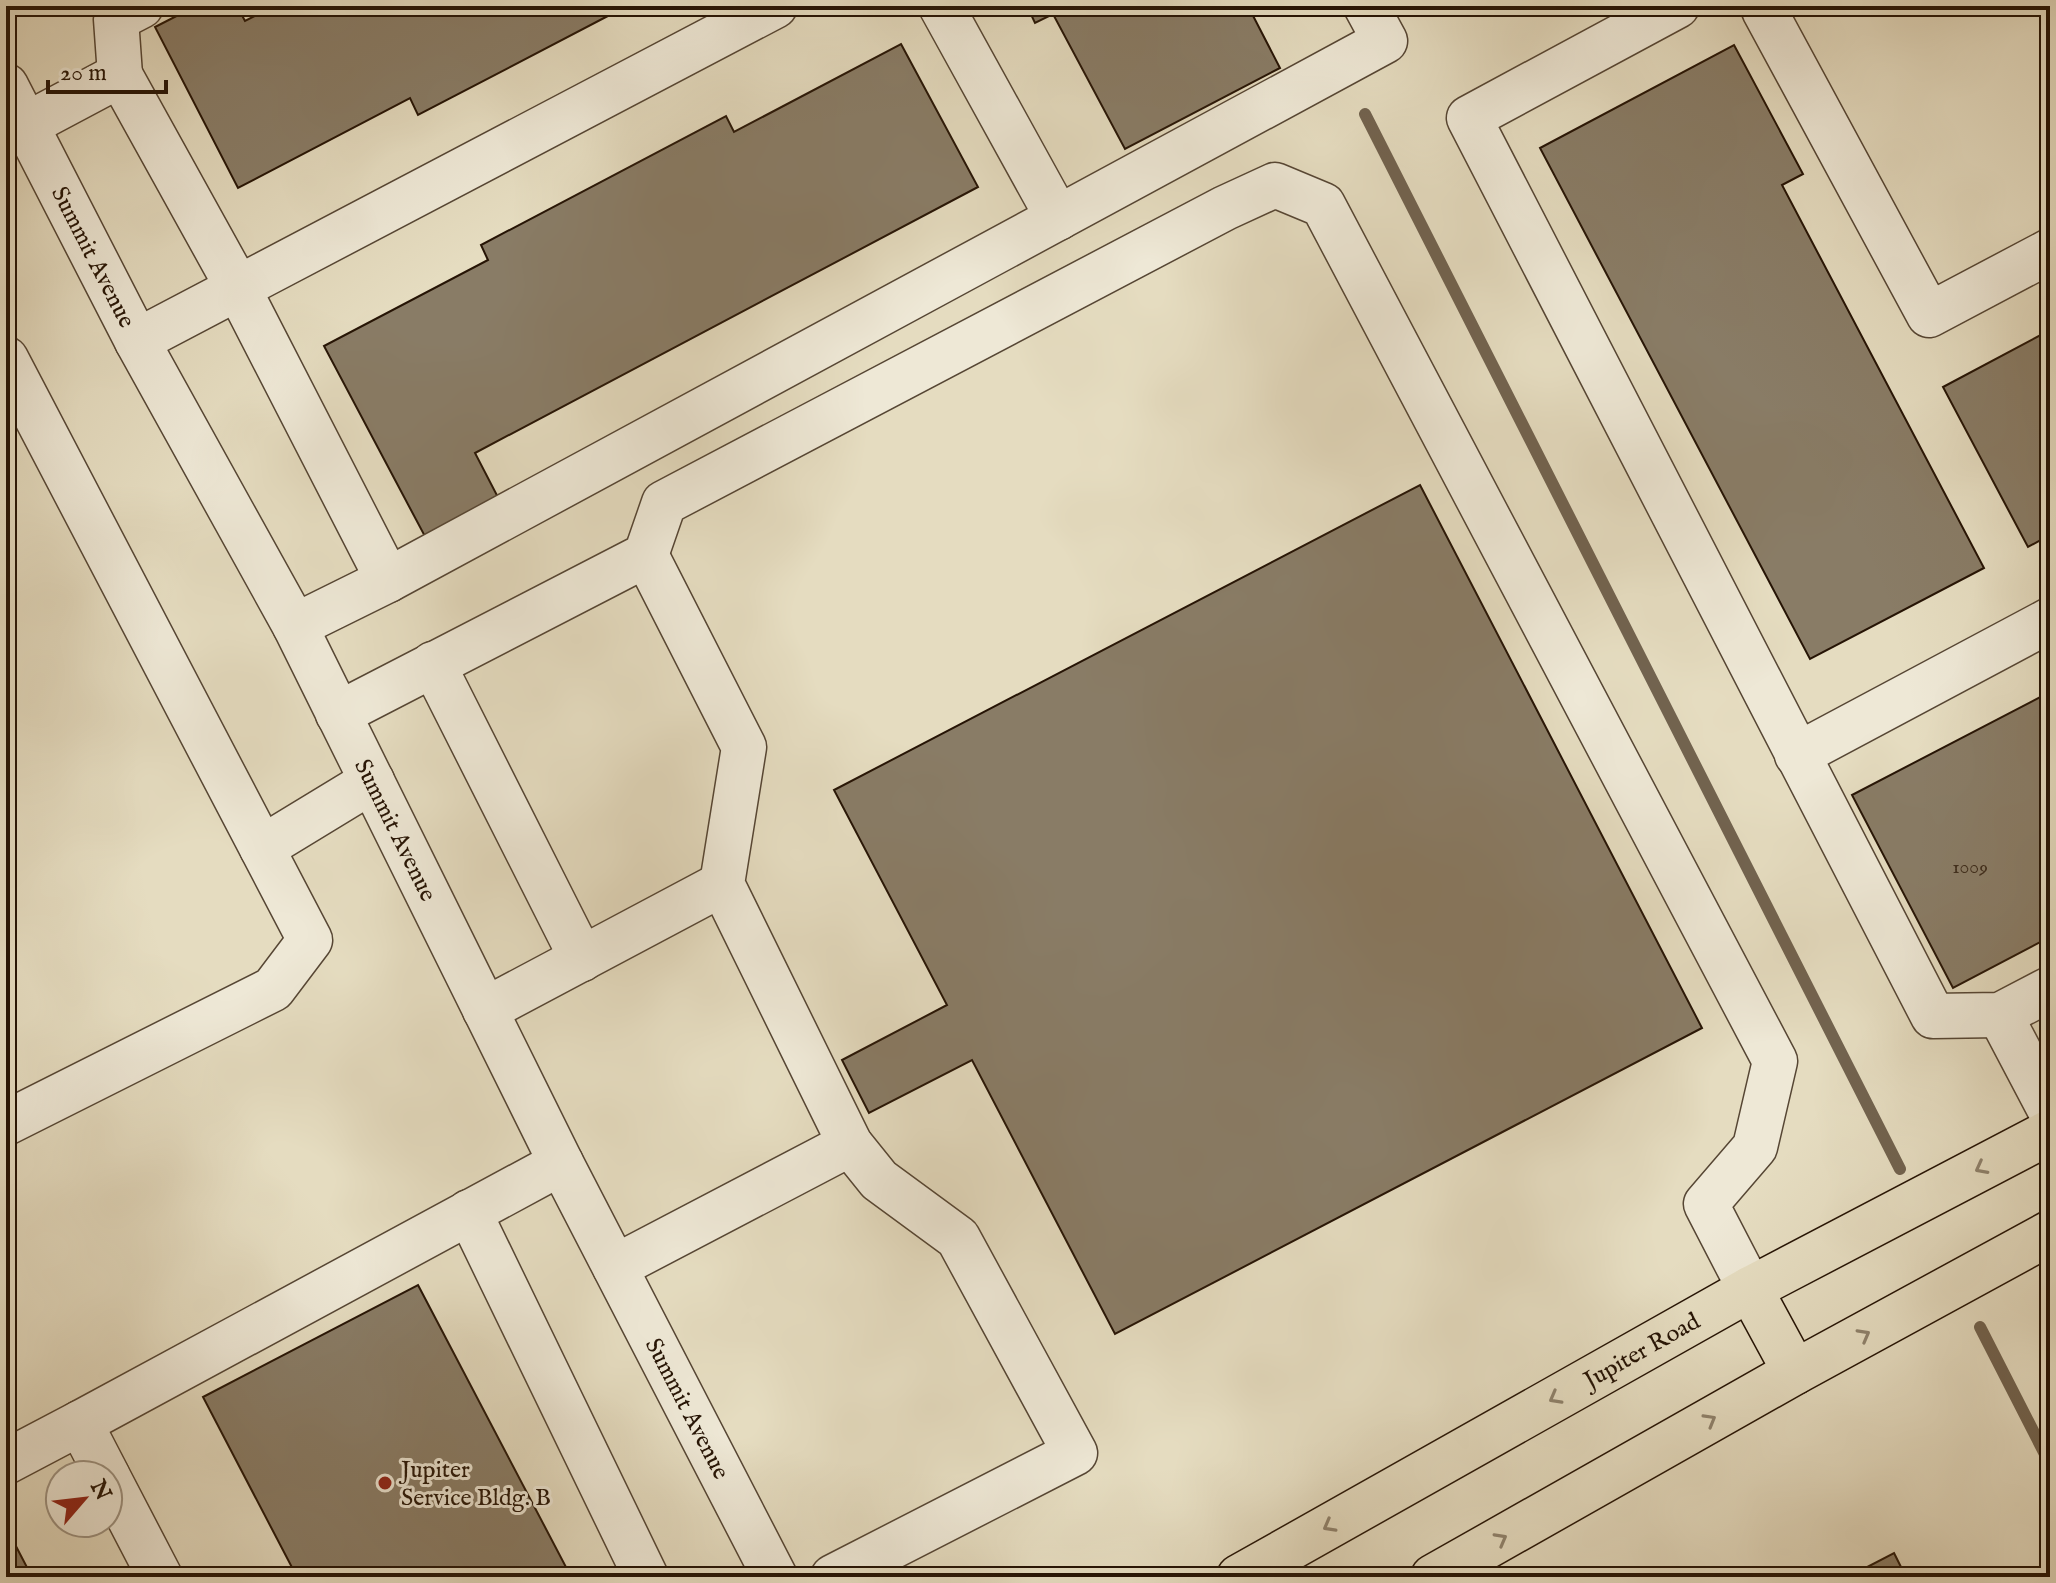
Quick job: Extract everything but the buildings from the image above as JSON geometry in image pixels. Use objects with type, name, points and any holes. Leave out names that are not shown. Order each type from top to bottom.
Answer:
[{"type":"main road","name":"Jupiter Road","points":[[1239,1577],[1750,1289],[2050,1132]]},
{"type":"main road","points":[[1433,1577],[1795,1372],[2050,1233]]},
{"type":"main road","points":[[1750,1289],[1795,1372]]},
{"type":"street","points":[[141,6],[116,19],[120,75],[238,288],[388,580]]},
{"type":"street","points":[[137,341],[775,6]]},
{"type":"street","points":[[941,6],[1058,218]]},
{"type":"street","points":[[295,626],[388,580],[1385,41],[1366,6]]},
{"type":"street","points":[[1677,6],[1469,118],[1933,1016],[2000,1015],[2050,989]]},
{"type":"street","points":[[1764,7],[1929,315],[2050,251]]},
{"type":"street","points":[[26,125],[120,75]]},
{"type":"street","name":"Summit Avenue","points":[[6,86],[137,341],[295,626],[561,1163],[775,1577]]},
{"type":"street","points":[[338,714],[646,555],[664,503],[1225,208],[1275,185],[1323,205],[1775,1061],[1755,1147],[1706,1204],[1750,1289]]},
{"type":"street","points":[[6,359],[310,940],[273,989],[6,1123]]},
{"type":"street","points":[[646,555],[744,747],[722,884],[850,1144],[879,1180],[958,1238],[1075,1453],[833,1577]]},
{"type":"street","points":[[1797,755],[2050,620]]},
{"type":"street","points":[[433,664],[582,959]]},
{"type":"street","points":[[262,848],[372,781]]},
{"type":"street","points":[[485,1010],[722,884]]},
{"type":"street","points":[[2000,1015],[2050,1110]]},
{"type":"street","points":[[615,1267],[850,1144]]},
{"type":"street","points":[[6,1462],[561,1163]]},
{"type":"street","points":[[469,1212],[646,1577]]},
{"type":"street","points":[[80,1423],[99,1459]]},
{"type":"street","points":[[124,1507],[160,1577]]},
{"type":"waterway","points":[[1365,114],[1900,1169]]},
{"type":"waterway","points":[[1980,1327],[2050,1464]]},
{"type":"place","name":"Jupiter Service Bldg. B","points":[[385,1483]]}]
